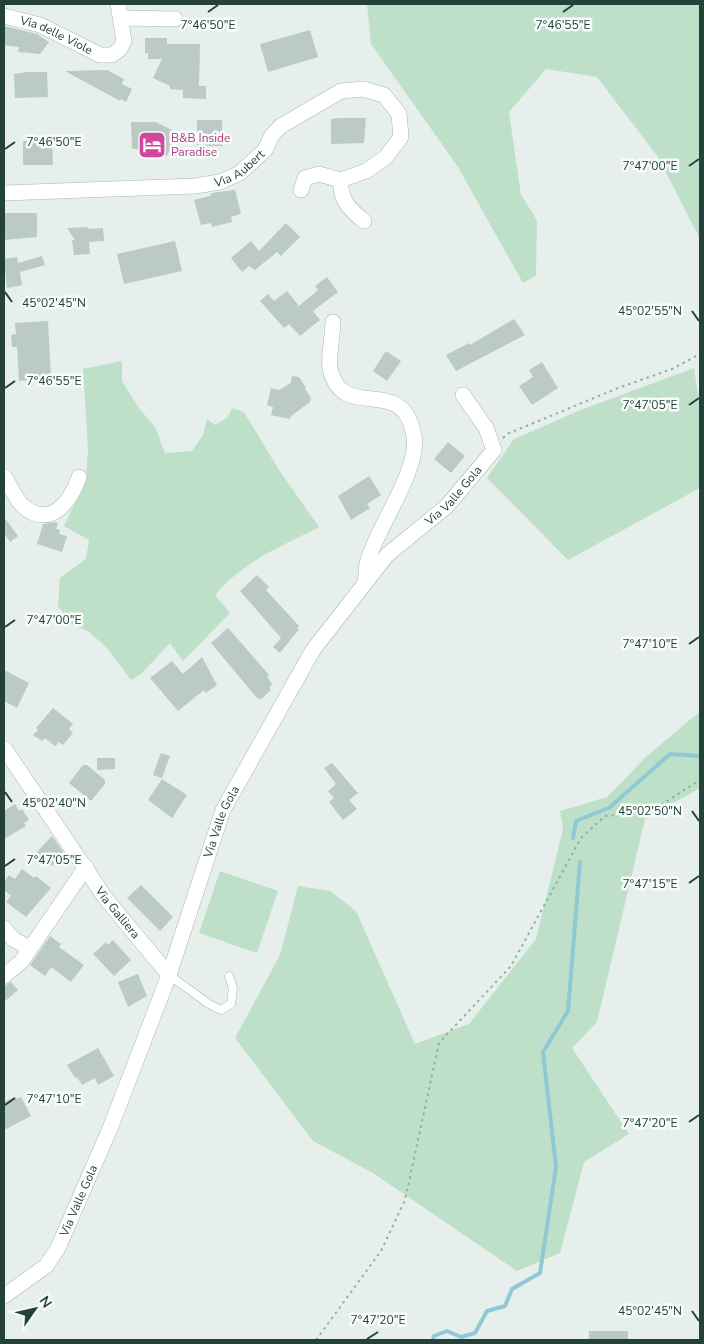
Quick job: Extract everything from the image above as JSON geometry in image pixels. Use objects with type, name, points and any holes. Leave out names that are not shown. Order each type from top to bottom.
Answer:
[{"type":"street","name":"Via delle Viole","points":[[4,16],[40,25],[100,55],[112,55],[120,49],[124,41],[120,11]]},
{"type":"street","points":[[120,11],[175,19]]},
{"type":"street","name":"Via Aubert","points":[[4,193],[195,186],[220,182],[240,174],[265,150],[272,136],[281,126],[341,91],[363,89],[384,95],[399,114],[402,137],[385,158],[366,171],[341,180]]},
{"type":"street","points":[[301,190],[305,178],[319,174],[341,180],[340,189],[350,210],[364,221]]},
{"type":"street","points":[[333,322],[329,366],[335,384],[345,395],[388,400],[402,408],[411,422],[414,439],[411,462],[367,564],[365,583]]},
{"type":"street","points":[[464,395],[486,428],[494,450]]},
{"type":"street","name":"Via Valle Gola","points":[[4,1296],[46,1266],[58,1248],[111,1126],[169,975],[223,810],[313,650],[387,555],[447,506],[494,450]]},
{"type":"street","points":[[4,476],[21,504],[32,513],[49,514],[62,508],[73,494],[79,477]]},
{"type":"street","name":"Via Galliera","points":[[4,748],[106,899],[169,975]]},
{"type":"street","points":[[4,976],[21,962],[86,867]]},
{"type":"street","points":[[4,928],[12,939],[29,948]]},
{"type":"lane","points":[[169,975],[209,1004],[221,1010],[231,1004],[233,988],[229,976]]},
{"type":"path","points":[[494,450],[507,434],[618,388],[672,369],[700,354]]},
{"type":"path","points":[[316,1340],[381,1250],[405,1200],[439,1043],[510,966],[581,838],[605,816],[650,812],[700,780]]},
{"type":"green space","points":[[367,4],[700,4],[700,239],[658,157],[597,77],[546,69],[509,112],[521,195],[537,220],[536,276],[523,283],[458,167],[371,44]]},
{"type":"green space","points":[[122,361],[122,381],[138,407],[155,427],[165,453],[192,451],[203,435],[207,419],[215,425],[228,417],[232,408],[244,412],[279,470],[319,527],[263,556],[237,573],[226,583],[215,595],[230,613],[183,661],[170,643],[142,673],[131,680],[108,649],[88,631],[71,624],[58,606],[60,578],[86,559],[89,540],[64,526],[86,480],[88,450],[83,369]]},
{"type":"green space","points":[[694,368],[700,408],[700,488],[568,560],[487,478],[514,439],[578,411]]},
{"type":"green space","points":[[698,713],[700,717],[700,788],[645,819],[597,1022],[572,1048],[629,1134],[584,1162],[560,1253],[517,1271],[373,1173],[313,1141],[235,1038],[280,955],[298,886],[330,891],[356,911],[415,1044],[469,1024],[536,939],[563,829],[560,811],[607,797],[647,756]]},
{"type":"green space","points":[[220,871],[278,891],[257,953],[199,933]]},
{"type":"building","points":[[4,26],[37,34],[49,42],[40,54],[18,52],[19,47],[4,45]]},
{"type":"building","points":[[310,30],[318,57],[268,72],[260,44]]},
{"type":"building","points":[[145,38],[167,38],[167,44],[200,44],[199,86],[206,86],[206,99],[183,98],[183,90],[170,89],[170,86],[153,78],[162,59],[148,59],[148,53],[145,53]]},
{"type":"building","points":[[107,70],[124,79],[122,84],[132,89],[126,102],[121,99],[120,101],[65,71]]},
{"type":"building","points":[[47,72],[48,97],[15,98],[14,74]]},
{"type":"building","points":[[366,118],[364,143],[331,144],[331,119]]},
{"type":"building","points":[[197,120],[222,120],[223,146],[197,146]]},
{"type":"building","points":[[131,122],[156,122],[178,133],[167,156],[152,149],[132,149]]},
{"type":"building","points":[[52,140],[53,165],[23,165],[23,141]]},
{"type":"building","points":[[235,190],[241,214],[231,217],[232,222],[212,227],[211,223],[201,225],[194,200],[210,196],[212,193]]},
{"type":"building","points":[[4,213],[37,213],[37,237],[4,240]]},
{"type":"building","points":[[286,223],[300,237],[281,256],[277,252],[255,270],[249,266],[242,272],[231,258],[251,241],[259,251]]},
{"type":"building","points":[[88,227],[88,229],[103,228],[104,241],[89,242],[90,254],[74,255],[72,240],[75,240],[67,228]]},
{"type":"building","points":[[175,241],[182,271],[124,284],[117,254]]},
{"type":"building","points":[[42,256],[45,265],[20,272],[22,285],[7,288],[4,259],[17,257],[18,263]]},
{"type":"building","points":[[327,277],[338,292],[313,311],[320,320],[300,336],[289,324],[284,328],[260,301],[268,294],[274,301],[287,291],[299,306],[318,290],[315,286]]},
{"type":"building","points":[[514,319],[525,335],[456,371],[446,355],[469,343],[470,345]]},
{"type":"building","points":[[48,321],[51,379],[19,381],[17,347],[12,347],[11,335],[16,334],[15,323]]},
{"type":"building","points":[[386,351],[401,361],[387,381],[373,371]]},
{"type":"building","points":[[542,362],[558,388],[532,405],[519,386],[533,377],[529,370]]},
{"type":"building","points":[[292,376],[299,377],[311,398],[310,402],[291,416],[290,419],[271,415],[273,407],[267,405],[271,388],[279,390],[291,383]]},
{"type":"building","points":[[448,442],[465,456],[451,473],[434,459]]},
{"type":"building","points":[[369,476],[381,495],[367,504],[370,508],[351,520],[338,496]]},
{"type":"building","points":[[4,517],[18,536],[10,542],[4,533]]},
{"type":"building","points":[[58,523],[56,529],[60,530],[59,534],[67,536],[62,552],[37,544],[43,524]]},
{"type":"building","points":[[257,575],[269,587],[266,590],[299,626],[297,628],[299,629],[280,653],[273,647],[281,638],[240,591]]},
{"type":"building","points":[[228,628],[269,675],[267,676],[272,684],[269,688],[271,690],[261,699],[257,698],[211,643]]},
{"type":"building","points":[[202,657],[217,685],[206,693],[204,690],[178,711],[150,678],[172,661],[183,674]]},
{"type":"building","points":[[4,670],[29,683],[17,708],[4,701]]},
{"type":"building","points":[[53,708],[73,724],[69,729],[73,733],[63,745],[59,742],[55,746],[45,738],[42,741],[33,735],[38,730],[36,728]]},
{"type":"building","points":[[161,753],[170,756],[162,778],[153,775]]},
{"type":"building","points":[[97,758],[115,758],[115,769],[97,770]]},
{"type":"building","points":[[332,763],[358,793],[349,800],[357,809],[343,820],[329,802],[334,798],[328,791],[336,784],[324,768]]},
{"type":"building","points":[[83,765],[87,765],[105,780],[105,784],[91,801],[69,783]]},
{"type":"building","points":[[162,779],[187,795],[172,818],[148,800]]},
{"type":"building","points":[[15,804],[19,811],[22,809],[29,820],[24,823],[26,826],[4,839],[4,811]]},
{"type":"building","points":[[52,836],[64,853],[52,866],[37,852]]},
{"type":"building","points":[[22,869],[34,878],[36,876],[51,888],[26,917],[6,902],[11,896],[4,890],[4,882],[9,875],[15,879]]},
{"type":"building","points":[[141,885],[173,917],[160,931],[127,898]]},
{"type":"building","points":[[50,936],[61,944],[59,947],[84,965],[71,982],[51,967],[45,976],[30,965]]},
{"type":"building","points":[[113,940],[131,960],[114,976],[93,954],[106,942],[108,945]]},
{"type":"building","points":[[138,974],[147,996],[128,1007],[118,982]]},
{"type":"building","points":[[11,982],[18,990],[4,1002],[4,986]]},
{"type":"building","points":[[98,1048],[114,1076],[98,1085],[95,1078],[82,1085],[67,1065]]},
{"type":"building","points":[[15,1097],[16,1099],[21,1097],[31,1116],[4,1130],[4,1102]]},
{"type":"building","points":[[589,1331],[628,1331],[628,1340],[589,1340]]},
{"type":"waterway","points":[[573,838],[576,821],[609,808],[670,754],[700,756]]},
{"type":"waterway","points":[[433,1340],[434,1336],[447,1331],[461,1337],[475,1333],[487,1311],[505,1306],[512,1289],[540,1273],[556,1167],[543,1052],[568,1011],[580,862]]},
{"type":"place","name":"B&B Inside Paradise","points":[[152,145]]}]
